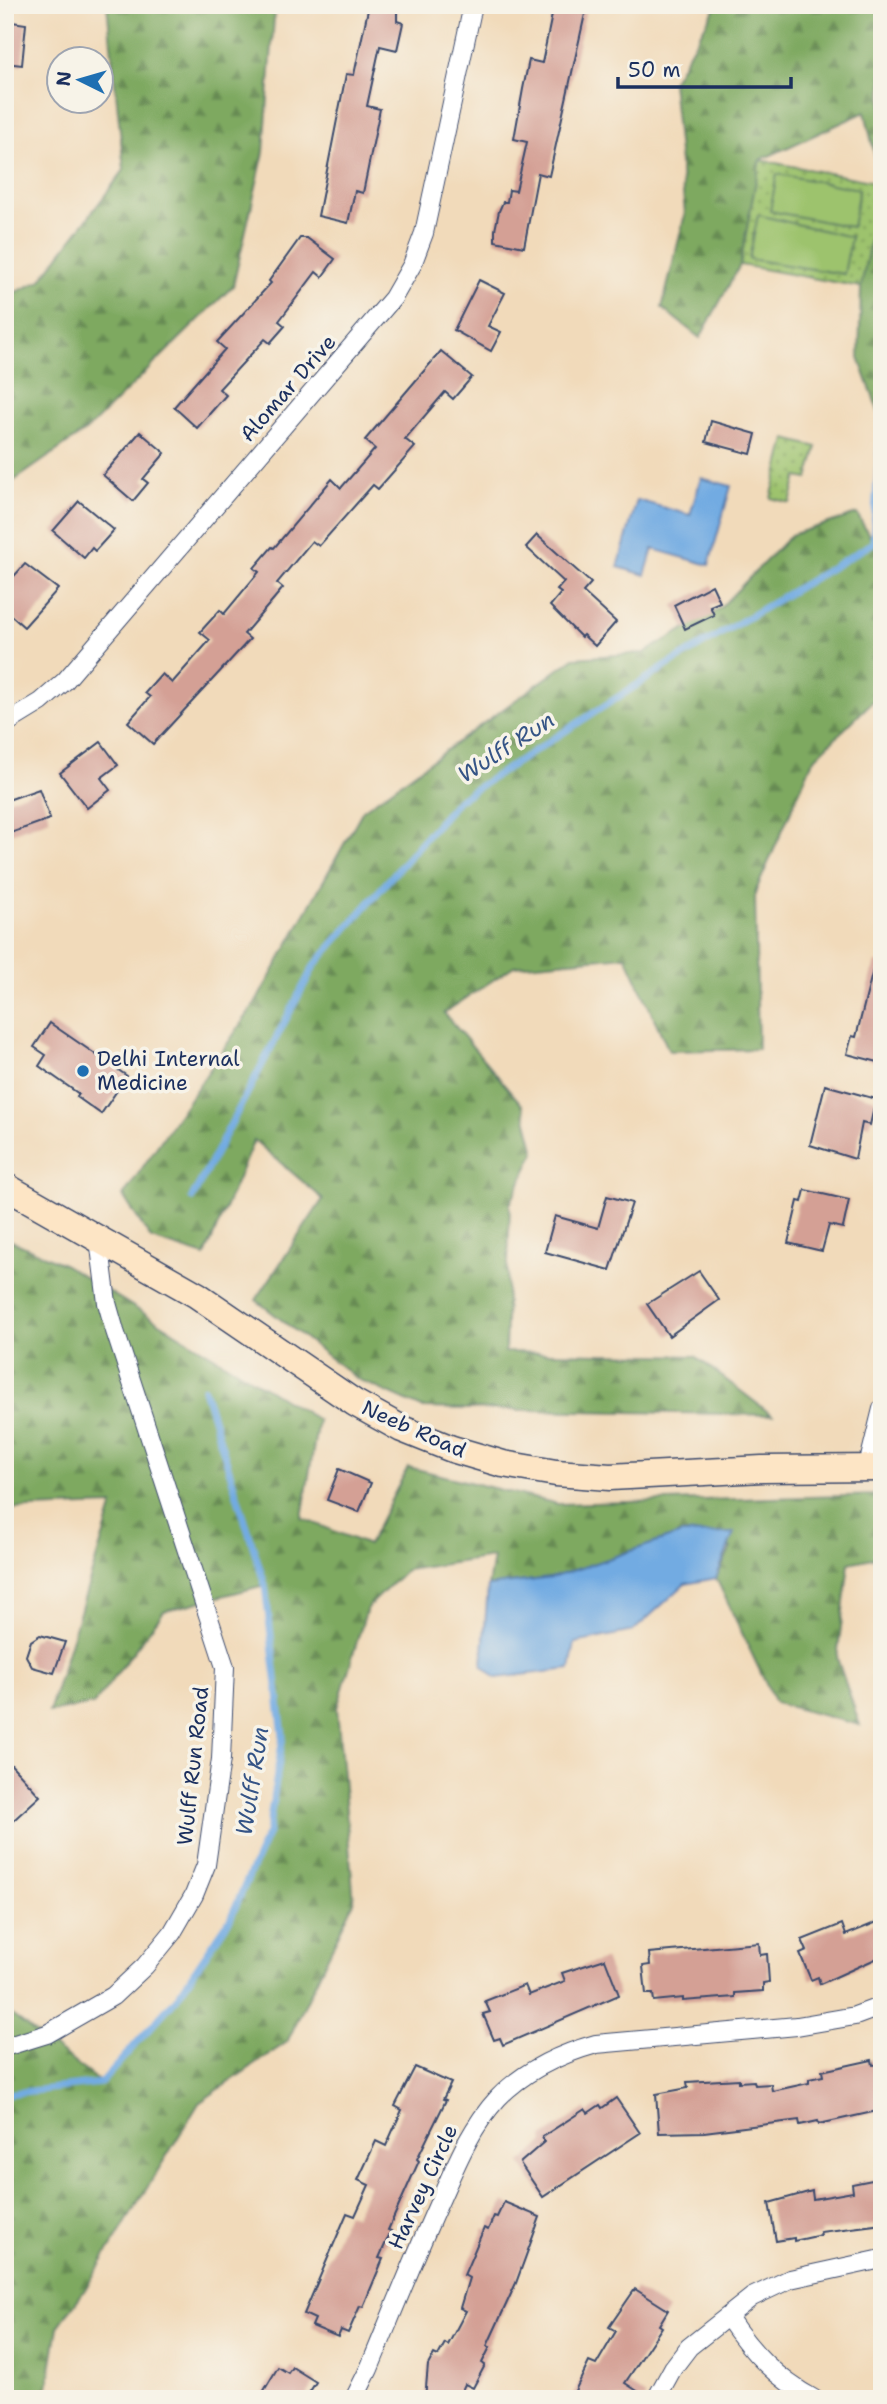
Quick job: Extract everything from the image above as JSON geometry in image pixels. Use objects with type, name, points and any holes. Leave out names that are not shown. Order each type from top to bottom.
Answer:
[{"type":"street","name":"Alomar Drive","points":[[5,724],[41,702],[65,681],[393,298],[412,265],[424,233],[473,5]]},
{"type":"street","name":"Neeb Road","points":[[5,1186],[197,1295],[355,1403],[402,1429],[452,1449],[503,1464],[556,1473],[610,1477],[875,1467]]},
{"type":"street","name":"Wulff Run Road","points":[[5,2047],[47,2034],[113,1996],[145,1966],[172,1933],[194,1895],[206,1865],[221,1759],[225,1667],[115,1331],[107,1303],[99,1239]]},
{"type":"street","points":[[875,1467],[882,1409]]},
{"type":"street","name":"Harvey Circle","points":[[354,2399],[461,2154],[482,2117],[511,2087],[542,2065],[570,2051],[596,2044],[797,2026],[855,2016],[882,2006]]},
{"type":"street","points":[[656,2399],[673,2368],[689,2347],[752,2297],[790,2279],[882,2259]]},
{"type":"street","points":[[728,2317],[766,2367],[785,2384],[814,2399]]},
{"type":"green space","points":[[107,5],[275,5],[264,152],[233,286],[88,429],[5,487],[5,297],[40,281],[124,170],[116,92],[116,46],[111,46]]},
{"type":"green space","points":[[717,5],[882,5],[882,692],[813,760],[755,893],[758,1049],[669,1051],[626,956],[514,966],[444,1013],[523,1106],[535,1152],[510,1204],[505,1352],[695,1356],[772,1415],[422,1408],[357,1379],[256,1300],[323,1199],[254,1140],[205,1256],[151,1239],[123,1196],[256,1002],[363,810],[574,658],[644,653],[720,608],[791,535],[857,514],[873,542],[880,416],[859,358],[861,287],[881,183],[865,112],[760,160],[740,265],[700,338],[662,308],[685,214],[672,82]]},
{"type":"green space","points":[[760,160],[881,183],[861,287],[740,265]]},
{"type":"green space","points":[[777,174],[859,189],[852,227],[770,211]]},
{"type":"green space","points":[[758,215],[851,237],[844,274],[749,259]]},
{"type":"green space","points":[[786,439],[817,447],[808,479],[797,477],[790,503],[771,498]]},
{"type":"green space","points":[[5,1238],[65,1265],[318,1420],[302,1518],[368,1545],[408,1467],[558,1504],[882,1495],[882,1556],[849,1563],[837,1658],[860,1725],[775,1703],[716,1578],[731,1548],[681,1534],[551,1578],[488,1586],[493,1557],[406,1570],[367,1608],[337,1708],[354,1902],[287,2042],[199,2103],[84,2291],[58,2327],[46,2399],[5,2399],[5,2010],[101,2083],[176,1999],[230,1919],[268,1833],[283,1736],[265,1585],[164,1611],[94,1704],[49,1712],[113,1505],[5,1509]]},
{"type":"water","points":[[701,478],[731,486],[709,565],[653,549],[645,575],[618,567],[637,500],[690,515]]},
{"type":"water","points":[[734,1533],[716,1578],[685,1584],[633,1631],[575,1643],[570,1669],[496,1678],[482,1665],[488,1586],[551,1578],[681,1534]]},
{"type":"building","points":[[369,5],[397,5],[397,21],[403,23],[397,50],[380,46],[367,106],[380,109],[363,193],[355,191],[348,223],[318,216],[346,74],[354,75]]},
{"type":"building","points":[[554,5],[587,5],[549,176],[538,173],[524,247],[495,241],[495,230],[499,211],[503,202],[507,202],[509,190],[516,191],[527,142],[514,139],[523,89],[529,60],[542,63]]},
{"type":"building","points":[[5,21],[26,24],[22,65],[5,63]]},
{"type":"building","points":[[300,238],[307,238],[335,259],[322,277],[316,272],[279,321],[285,326],[270,343],[265,339],[219,389],[226,395],[197,428],[174,407],[225,349],[217,342],[271,283],[269,281]]},
{"type":"building","points":[[479,280],[505,293],[488,326],[501,332],[491,351],[454,330]]},
{"type":"building","points":[[441,351],[472,377],[453,399],[445,392],[405,439],[415,447],[378,489],[373,485],[319,546],[312,541],[277,583],[283,588],[244,634],[250,639],[153,744],[128,722],[150,697],[145,693],[162,674],[172,683],[210,640],[200,632],[220,610],[224,614],[259,572],[254,568],[332,479],[341,488],[375,449],[365,440]]},
{"type":"building","points":[[711,421],[756,434],[751,454],[706,442]]},
{"type":"building","points":[[140,432],[165,453],[143,479],[148,483],[133,501],[103,475]]},
{"type":"building","points":[[79,501],[114,530],[95,551],[92,548],[84,558],[53,531]]},
{"type":"building","points":[[537,535],[591,583],[583,592],[616,622],[595,646],[583,635],[581,637],[550,606],[561,593],[557,590],[564,582],[526,547]]},
{"type":"building","points":[[25,564],[58,589],[24,627],[5,610],[5,586]]},
{"type":"building","points":[[712,585],[720,602],[710,606],[714,615],[685,629],[674,605]]},
{"type":"building","points":[[101,742],[118,765],[101,778],[110,790],[87,808],[60,773]]},
{"type":"building","points":[[39,789],[50,819],[5,835],[5,801]]},
{"type":"building","points":[[875,962],[882,962],[882,1063],[847,1054],[852,1036],[856,1037]]},
{"type":"building","name":"Delhi Internal Medicine","points":[[50,1023],[127,1076],[101,1114],[77,1097],[79,1094],[39,1066],[46,1055],[34,1047]]},
{"type":"building","points":[[825,1085],[876,1099],[870,1125],[862,1123],[855,1159],[810,1145]]},
{"type":"building","points":[[805,1190],[849,1200],[843,1228],[829,1225],[822,1251],[788,1243],[798,1201],[802,1202]]},
{"type":"building","points":[[607,1196],[632,1203],[610,1270],[545,1252],[555,1216],[598,1228]]},
{"type":"building","points":[[699,1271],[719,1300],[669,1336],[647,1304]]},
{"type":"building","points":[[339,1469],[371,1483],[359,1512],[327,1500]]},
{"type":"building","points":[[40,1635],[65,1642],[54,1673],[32,1667],[26,1656],[31,1641]]},
{"type":"building","points":[[5,1758],[40,1796],[5,1828]]},
{"type":"building","points":[[882,1920],[882,1956],[820,1984],[818,1977],[811,1980],[800,1954],[807,1951],[802,1940],[842,1924],[846,1935]]},
{"type":"building","points":[[759,1943],[760,1955],[767,1954],[769,1982],[763,1983],[763,1991],[735,1993],[735,1997],[683,2001],[683,1998],[654,2001],[653,1994],[646,1994],[643,1966],[650,1965],[649,1953]]},
{"type":"building","points":[[605,1959],[619,1995],[503,2045],[500,2038],[494,2040],[483,2014],[490,2012],[485,2001],[525,1985],[529,1995],[565,1981],[562,1973]]},
{"type":"building","points":[[872,2060],[873,2065],[882,2064],[882,2110],[819,2124],[818,2121],[800,2125],[799,2120],[704,2132],[659,2133],[656,2094],[688,2088],[687,2082],[739,2079],[739,2082],[754,2081],[755,2085],[771,2084],[772,2091],[809,2083],[809,2079],[823,2076],[822,2071]]},
{"type":"building","points":[[415,2067],[451,2083],[443,2099],[446,2100],[417,2159],[419,2161],[388,2230],[391,2231],[379,2258],[383,2259],[363,2307],[360,2306],[348,2333],[341,2330],[338,2337],[312,2326],[315,2319],[304,2314],[347,2213],[355,2216],[369,2185],[358,2180],[376,2141],[386,2146],[402,2110],[395,2106]]},
{"type":"building","points":[[616,2098],[640,2133],[543,2197],[520,2163],[544,2142],[542,2137],[585,2109],[588,2113],[600,2105],[602,2108]]},
{"type":"building","points":[[877,2179],[882,2181],[882,2224],[820,2232],[821,2235],[794,2241],[794,2238],[776,2241],[769,2203],[812,2191],[813,2199],[853,2192],[852,2184]]},
{"type":"building","points":[[504,2202],[540,2217],[516,2283],[487,2346],[490,2347],[482,2363],[485,2365],[473,2388],[465,2384],[458,2399],[425,2399],[428,2365],[434,2354],[438,2356],[445,2343],[448,2345],[466,2311],[460,2308],[469,2278],[464,2275],[484,2228],[488,2230]]},
{"type":"building","points":[[635,2289],[668,2310],[659,2325],[662,2327],[625,2383],[645,2396],[645,2399],[571,2399],[589,2362],[596,2365],[616,2331],[609,2327]]},
{"type":"building","points":[[278,2367],[288,2373],[292,2367],[316,2382],[305,2399],[259,2399]]},
{"type":"waterway","name":"Wulff Run","points":[[192,1198],[314,966],[458,800],[668,665],[873,543],[882,412]]},
{"type":"waterway","name":"Wulff Run","points":[[5,2094],[101,2083],[176,1999],[230,1919],[268,1833],[283,1736],[265,1585],[204,1389]]},
{"type":"place","name":"Delhi Internal Medicine","points":[[83,1071]]}]
